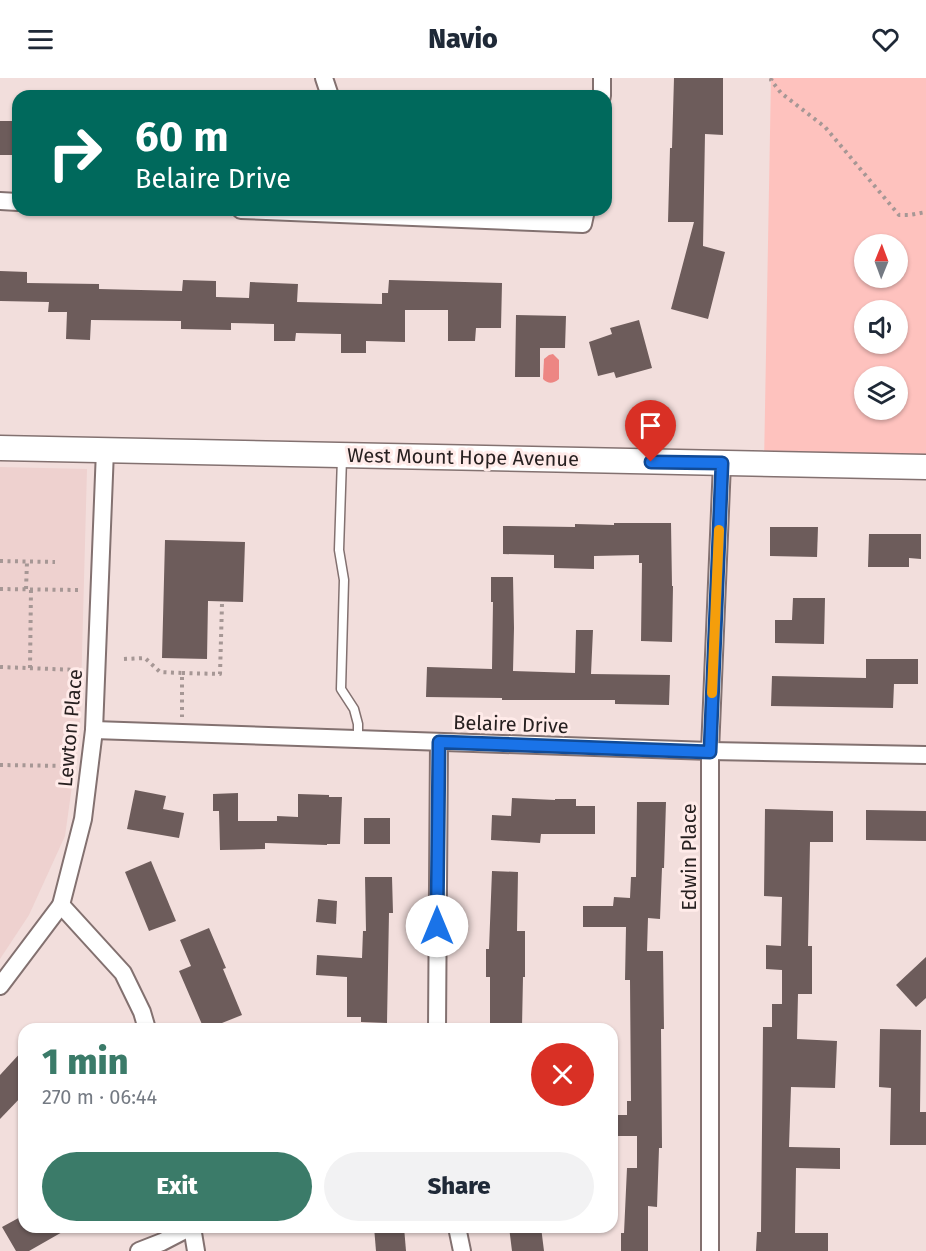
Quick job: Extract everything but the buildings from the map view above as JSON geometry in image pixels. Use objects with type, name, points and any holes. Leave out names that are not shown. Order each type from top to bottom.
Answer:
[{"type":"street","points":[[537,216],[585,217]]},
{"type":"street","name":"West Mount Hope Avenue","points":[[0,448],[926,467]]},
{"type":"street","name":"Lewton Place","points":[[0,986],[61,905],[83,819],[94,730],[105,450]]},
{"type":"street","name":"Edwin Place","points":[[710,1251],[710,752],[722,463]]},
{"type":"street","name":"Belaire Drive","points":[[94,730],[710,752],[926,755]]},
{"type":"street","points":[[437,1023],[439,742]]},
{"type":"street","points":[[61,905],[123,973],[145,1023]]},
{"type":"street","points":[[139,1251],[179,1233]]},
{"type":"street","points":[[192,1233],[196,1251]]},
{"type":"street","points":[[458,1233],[462,1251]]},
{"type":"lane","points":[[343,455],[339,550],[344,580],[341,689],[354,709],[358,724],[358,740]]},
{"type":"path","points":[[772,78],[771,80],[781,93],[825,127],[899,215],[926,212]]},
{"type":"path","points":[[0,561],[55,562]]},
{"type":"path","points":[[27,562],[30,668]]},
{"type":"path","points":[[0,589],[80,590]]},
{"type":"path","points":[[124,659],[145,658],[160,672],[220,674],[222,604]]},
{"type":"path","points":[[0,667],[78,669]]},
{"type":"path","points":[[182,673],[182,719]]},
{"type":"path","points":[[0,765],[70,766]]},
{"type":"shaded area","points":[[771,78],[926,78],[926,468],[764,464]]},
{"type":"shaded area","points":[[553,354],[559,360],[559,379],[551,383],[543,379],[544,359]]},
{"type":"shaded area","points":[[0,467],[87,469],[80,729],[65,836],[29,915],[0,959]]},
{"type":"slow traffic","points":[[712,693],[719,530]]},
{"type":"route","points":[[437,926],[439,742],[710,752],[722,463],[651,462]]}]
